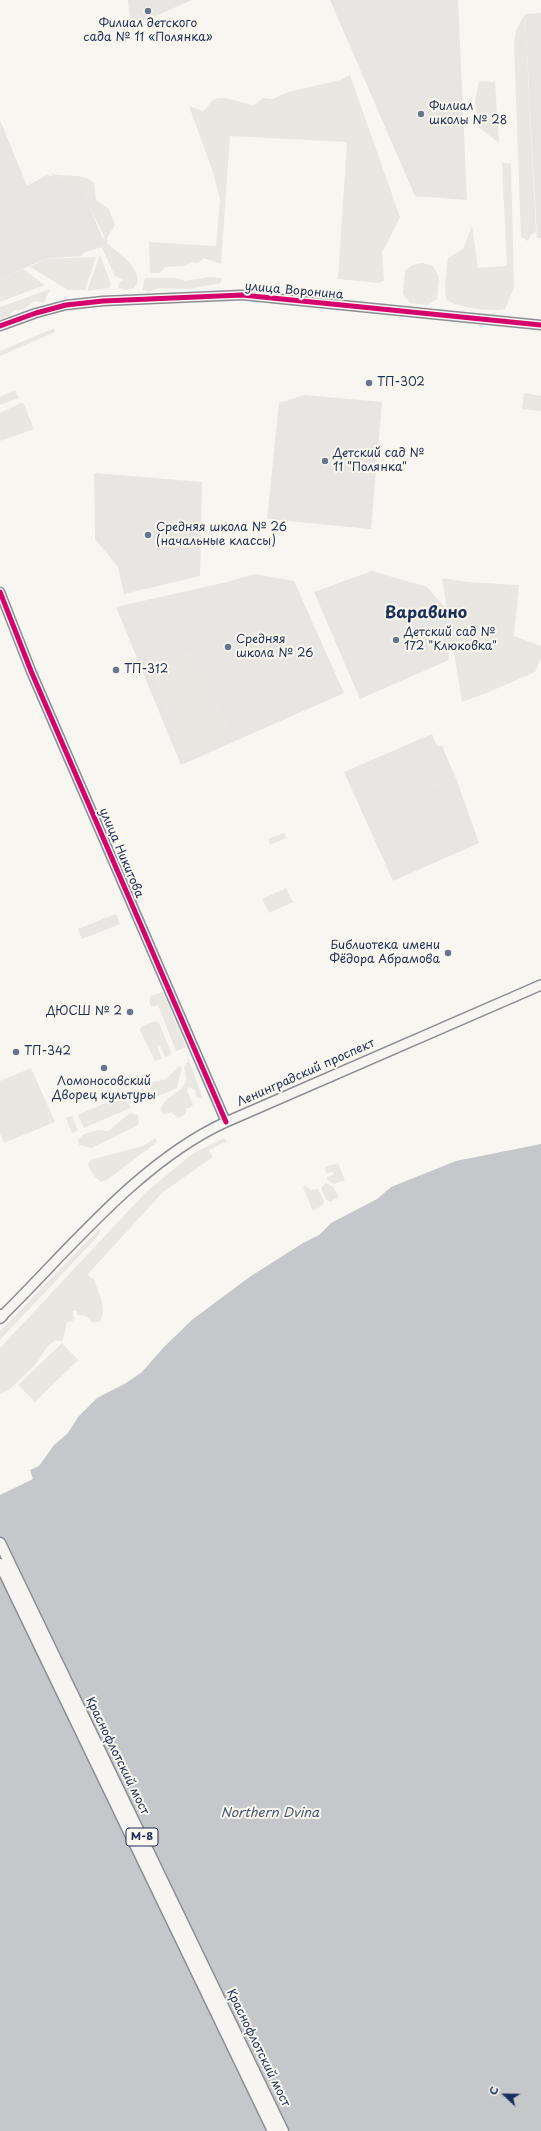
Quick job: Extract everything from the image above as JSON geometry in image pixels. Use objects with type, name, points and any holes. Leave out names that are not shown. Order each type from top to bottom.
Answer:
[{"type":"main road","name":"Ленинградский проспект","points":[[1,1317],[106,1211],[140,1180],[193,1139],[226,1122],[541,986]]},
{"type":"main road","name":"Краснофлотский мост","points":[[0,1543],[283,2131]]},
{"type":"main road","name":"Краснофлотский мост","points":[[0,1564],[274,2131]]},
{"type":"street","name":"улица Воронина","points":[[0,326],[36,313],[66,305],[102,301],[242,295],[541,325]]},
{"type":"street","name":"улица Никитова","points":[[0,592],[31,671],[226,1122]]},
{"type":"shaded area","name":"Филиал детского сада № 11 «Полянка»","points":[[128,0],[192,0],[142,22],[130,22]]},
{"type":"shaded area","name":"Филиал школы № 28","points":[[330,0],[458,0],[467,200],[415,196]]},
{"type":"shaded area","points":[[541,13],[541,238],[537,238],[525,14]]},
{"type":"shaded area","points":[[525,14],[536,232],[531,235],[528,241],[521,237],[514,43],[516,30]]},
{"type":"shaded area","points":[[350,75],[400,217],[382,253],[384,280],[379,283],[338,279],[347,142],[230,136],[221,264],[204,258],[198,263],[193,262],[183,266],[165,267],[160,273],[150,273],[149,242],[216,246],[220,200],[213,172],[189,106],[203,111],[213,100],[218,98],[254,105],[263,98],[273,99],[288,92],[340,80]]},
{"type":"shaded area","points":[[479,81],[495,82],[499,143],[477,126],[475,100]]},
{"type":"shaded area","points":[[0,120],[27,186],[47,175],[79,183],[106,246],[85,252],[81,256],[45,259],[0,279]]},
{"type":"shaded area","points":[[502,163],[511,163],[514,288],[505,309],[483,310],[458,305],[446,299],[445,285],[448,258],[463,249],[472,226],[478,268],[507,266]]},
{"type":"shaded area","points":[[50,173],[79,176],[94,183],[96,200],[109,209],[115,225],[107,238],[107,243],[131,264],[137,275],[138,282],[133,289],[126,290],[118,288],[120,282],[124,280],[115,276],[102,248],[104,236],[80,189],[69,182],[56,179]]},
{"type":"shaded area","points":[[100,255],[111,284],[109,288],[87,291]]},
{"type":"shaded area","points":[[96,257],[85,290],[68,290],[30,267],[45,259]]},
{"type":"shaded area","points":[[422,263],[433,266],[439,277],[437,299],[427,305],[410,303],[403,294],[405,271],[412,265]]},
{"type":"shaded area","points":[[23,269],[45,285],[0,302],[0,279]]},
{"type":"shaded area","points":[[209,277],[222,278],[220,283],[190,289],[158,288],[150,292],[142,290],[145,278],[176,278],[185,281]]},
{"type":"shaded area","points":[[50,289],[44,303],[34,301],[24,309],[14,311],[8,316],[0,319],[0,307]]},
{"type":"shaded area","points":[[54,328],[55,332],[0,356],[0,351]]},
{"type":"shaded area","points":[[15,390],[19,398],[0,405],[0,397]]},
{"type":"shaded area","points":[[524,393],[541,396],[541,411],[522,409]]},
{"type":"shaded area","name":"Детский сад № 11 \"Полянка\"","points":[[304,395],[382,402],[371,529],[267,519],[279,403]]},
{"type":"shaded area","points":[[23,402],[34,429],[0,441],[0,413]]},
{"type":"shaded area","name":"Средняя школа № 26 (начальные классы)","points":[[94,473],[202,482],[200,576],[124,594],[118,567],[95,539]]},
{"type":"shaded area","name":"Детский сад № 172 \"Клюковка\"","points":[[372,571],[427,587],[466,631],[448,648],[449,660],[360,699],[314,592]]},
{"type":"shaded area","name":"Средняя школа № 26","points":[[255,574],[294,581],[344,693],[181,765],[116,607],[227,582]]},
{"type":"shaded area","points":[[442,578],[467,582],[519,585],[514,636],[541,646],[541,658],[535,672],[462,702]]},
{"type":"shaded area","points":[[195,652],[234,736],[182,760],[146,658]]},
{"type":"shaded area","points":[[432,734],[437,746],[442,746],[457,781],[479,843],[393,881],[344,772]]},
{"type":"shaded area","points":[[431,764],[441,785],[424,792],[422,788],[437,782],[429,765]]},
{"type":"shaded area","points":[[441,793],[446,796],[453,813],[452,814],[445,797],[431,802],[430,798]]},
{"type":"shaded area","points":[[284,833],[286,838],[270,845],[268,839]]},
{"type":"shaded area","points":[[286,888],[293,902],[269,913],[262,899]]},
{"type":"shaded area","points":[[116,914],[120,924],[82,939],[78,929]]},
{"type":"shaded area","points":[[163,992],[186,1047],[176,1051],[158,1005],[151,1007],[149,1001],[151,996]]},
{"type":"shaded area","points":[[155,1021],[159,1023],[171,1052],[170,1055],[165,1057],[160,1045],[157,1046],[162,1059],[155,1061],[140,1030],[142,1026]]},
{"type":"shaded area","points":[[189,1060],[203,1099],[196,1097],[195,1090],[189,1087],[187,1090],[193,1105],[190,1108],[186,1108],[186,1114],[178,1118],[171,1112],[164,1115],[161,1110],[165,1101],[178,1092],[184,1084],[186,1078],[184,1067]]},
{"type":"shaded area","points":[[179,1066],[182,1067],[177,1088],[154,1098],[150,1089],[153,1082],[166,1079]]},
{"type":"shaded area","points":[[31,1068],[55,1122],[4,1143],[0,1133],[0,1081]]},
{"type":"shaded area","points":[[121,1096],[125,1097],[130,1108],[84,1128],[78,1115]]},
{"type":"shaded area","points":[[130,1113],[138,1115],[139,1122],[137,1126],[91,1148],[79,1145],[78,1140],[84,1134],[98,1130],[108,1131]]},
{"type":"shaded area","points":[[72,1116],[78,1131],[72,1133],[66,1118]]},
{"type":"shaded area","points":[[155,1138],[157,1142],[107,1180],[101,1182],[94,1176],[88,1165],[90,1160],[143,1146]]},
{"type":"shaded area","points":[[224,1138],[227,1141],[209,1150],[213,1157],[163,1192],[87,1275],[94,1279],[102,1300],[103,1311],[100,1321],[93,1323],[86,1316],[78,1315],[76,1311],[73,1311],[73,1316],[75,1318],[73,1321],[67,1322],[63,1340],[56,1340],[47,1347],[36,1364],[10,1389],[0,1394],[0,1348],[146,1192],[192,1154]]},
{"type":"shaded area","points":[[338,1163],[345,1180],[334,1184],[327,1180],[327,1177],[333,1175],[333,1172],[326,1173],[325,1167]]},
{"type":"shaded area","points":[[326,1183],[333,1187],[339,1197],[330,1202],[326,1199],[321,1188]]},
{"type":"shaded area","points":[[305,1186],[311,1190],[318,1189],[324,1201],[323,1205],[313,1211],[303,1187]]},
{"type":"shaded area","points":[[100,1228],[99,1235],[0,1340],[0,1331]]},
{"type":"shaded area","points":[[62,1343],[78,1360],[35,1402],[18,1385]]},
{"type":"water","name":"Northern Dvina","points":[[541,1144],[541,2131],[0,2131],[0,1495],[33,1479],[30,1470],[39,1466],[54,1445],[68,1433],[78,1417],[97,1398],[126,1383],[142,1372],[164,1347],[193,1319],[251,1276],[303,1243],[319,1235],[331,1223],[377,1199],[391,1187],[456,1161]]},
{"type":"cycle path","points":[[0,326],[36,313],[66,305],[103,301],[242,295],[541,325]]},
{"type":"cycle path","points":[[0,592],[31,671],[226,1122]]},
{"type":"place","name":"Филиал детского сада № 11 «Полянка»","points":[[148,11]]},
{"type":"place","name":"Филиал школы № 28","points":[[421,114]]},
{"type":"place","name":"ТП-302","points":[[369,383]]},
{"type":"place","name":"Детский сад № 11 \"Полянка\"","points":[[325,461]]},
{"type":"place","name":"Средняя школа № 26 (начальные классы)","points":[[148,535]]},
{"type":"place","name":"Детский сад № 172 \"Клюковка\"","points":[[396,640]]},
{"type":"place","name":"Средняя школа № 26","points":[[228,647]]},
{"type":"place","name":"ТП-312","points":[[116,670]]},
{"type":"place","name":"Библиотека имени Фёдора Абрамова","points":[[448,953]]},
{"type":"place","name":"ДЮСШ № 2","points":[[130,1012]]},
{"type":"place","name":"ТП-342","points":[[16,1052]]},
{"type":"place","name":"Ломоносовский Дворец культуры","points":[[104,1068]]},
{"type":"district","name":"Варавино","points":[[426,614]]}]
